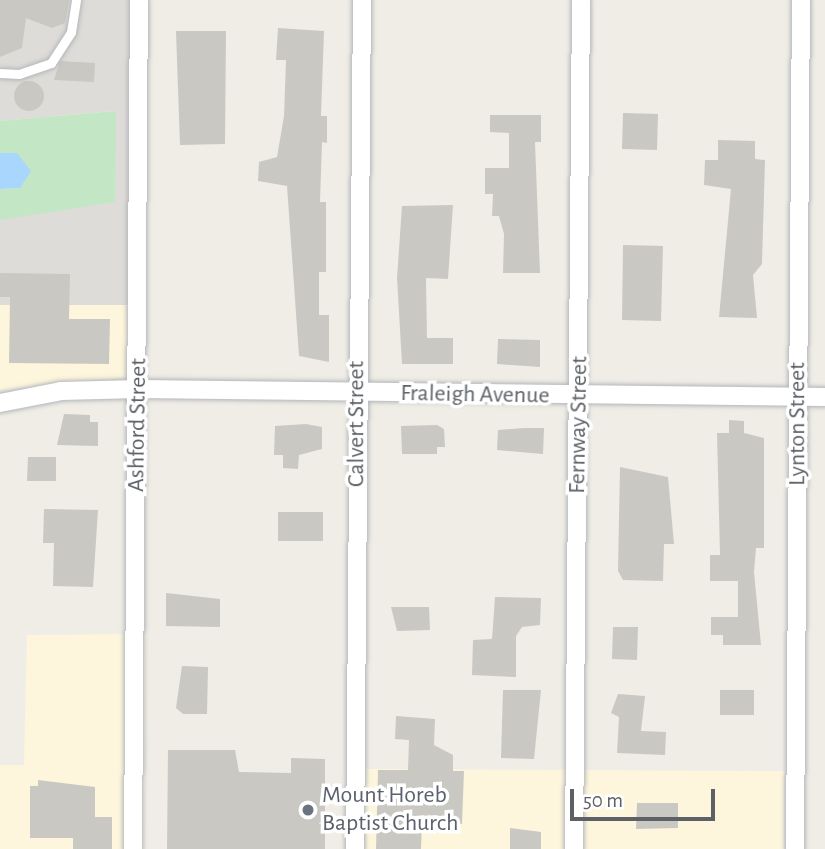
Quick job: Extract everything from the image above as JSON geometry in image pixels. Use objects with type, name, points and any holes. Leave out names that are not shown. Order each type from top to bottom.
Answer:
[{"type":"street","name":"Ashford Street","points":[[134,849],[139,389],[139,0]]},
{"type":"street","name":"Calvert Street","points":[[355,849],[362,0]]},
{"type":"street","name":"Fernway Street","points":[[574,849],[581,0]]},
{"type":"street","name":"Lynton Street","points":[[795,849],[801,0]]},
{"type":"street","name":"Fraleigh Avenue","points":[[0,403],[61,391],[139,389],[358,394],[825,397]]},
{"type":"lane","points":[[0,73],[19,74],[51,63],[71,32],[76,0]]},
{"type":"shaded area","points":[[0,0],[136,0],[133,305],[0,305],[0,220],[115,111],[0,121]]},
{"type":"shaded area","points":[[0,305],[133,305],[130,377],[0,390]]},
{"type":"shaded area","points":[[146,634],[144,849],[0,849],[0,765],[24,765],[27,635]]},
{"type":"shaded area","points":[[366,769],[784,771],[784,849],[365,849]]},
{"type":"green space","points":[[116,111],[115,202],[0,220],[0,189],[20,188],[17,153],[0,153],[0,121]]},
{"type":"water","points":[[0,153],[17,153],[31,171],[20,188],[0,189]]},
{"type":"building","points":[[0,0],[69,0],[65,23],[52,28],[26,18],[22,48],[0,57]]},
{"type":"building","points":[[278,28],[324,31],[321,116],[327,116],[327,143],[322,142],[320,202],[326,202],[326,272],[319,272],[319,315],[329,315],[329,362],[299,356],[287,186],[258,181],[259,162],[277,157],[284,116],[286,60],[276,60]]},
{"type":"building","points":[[176,31],[226,31],[225,144],[180,145]]},
{"type":"building","points":[[60,61],[95,63],[94,82],[54,80]]},
{"type":"building","points":[[29,81],[39,86],[44,96],[39,106],[29,111],[19,106],[14,96],[19,86]]},
{"type":"building","points":[[623,113],[658,114],[657,150],[622,149]]},
{"type":"building","points":[[490,115],[541,115],[541,142],[535,142],[540,273],[503,273],[504,234],[499,216],[492,216],[493,194],[485,194],[485,168],[509,168],[509,133],[490,132]]},
{"type":"building","points":[[718,140],[755,141],[755,159],[765,160],[762,264],[753,275],[757,318],[719,317],[731,189],[704,185],[705,160],[718,160]]},
{"type":"building","points":[[453,205],[448,279],[426,278],[427,338],[453,338],[453,364],[402,364],[397,278],[402,206]]},
{"type":"building","points":[[623,245],[663,246],[661,321],[622,320]]},
{"type":"building","points":[[0,273],[70,274],[69,319],[110,319],[109,364],[9,363],[10,297],[0,297]]},
{"type":"building","points":[[498,339],[540,340],[540,367],[497,364]]},
{"type":"building","points":[[64,414],[90,415],[90,422],[98,422],[98,446],[57,445]]},
{"type":"building","points":[[729,420],[744,421],[744,433],[764,438],[764,548],[756,548],[754,572],[761,645],[723,645],[723,635],[711,635],[711,617],[738,617],[738,581],[710,581],[710,555],[720,555],[717,433],[729,433]]},
{"type":"building","points":[[306,424],[322,427],[322,449],[299,455],[298,469],[283,468],[283,455],[274,455],[275,426]]},
{"type":"building","points":[[437,425],[444,429],[445,447],[437,447],[437,454],[402,454],[401,426]]},
{"type":"building","points":[[544,428],[543,454],[497,450],[498,430]]},
{"type":"building","points":[[28,457],[56,457],[56,481],[27,481]]},
{"type":"building","points":[[620,467],[668,477],[674,544],[664,544],[663,581],[623,580],[618,571]]},
{"type":"building","points":[[44,509],[98,510],[93,587],[53,586],[54,543],[43,543]]},
{"type":"building","points":[[278,512],[323,512],[323,541],[278,541]]},
{"type":"building","points":[[166,593],[220,599],[220,627],[166,626]]},
{"type":"building","points":[[495,597],[541,598],[540,625],[522,627],[516,636],[516,677],[472,675],[473,640],[492,639]]},
{"type":"building","points":[[391,607],[429,607],[430,630],[397,631]]},
{"type":"building","points":[[613,627],[638,627],[637,660],[612,659]]},
{"type":"building","points":[[182,666],[208,667],[207,714],[183,714],[176,708]]},
{"type":"building","points":[[503,690],[541,690],[534,759],[501,758]]},
{"type":"building","points":[[720,690],[754,690],[754,715],[720,715]]},
{"type":"building","points":[[618,694],[645,696],[641,731],[666,732],[665,755],[617,753],[619,717],[611,713]]},
{"type":"building","points":[[396,716],[435,719],[434,745],[453,755],[453,771],[464,771],[462,824],[422,823],[421,849],[376,849],[378,770],[408,770],[409,740],[395,739]]},
{"type":"building","points":[[168,750],[235,750],[239,772],[291,773],[291,758],[325,759],[325,849],[167,849]]},
{"type":"building","points":[[38,780],[95,787],[95,817],[112,817],[112,849],[73,849],[73,838],[30,838],[30,786],[38,786]]},
{"type":"building","points":[[637,803],[678,803],[678,828],[636,829]]},
{"type":"building","points":[[510,828],[541,832],[541,849],[510,849]]},
{"type":"place","name":"Mount Horeb Baptist Church","points":[[308,810]]}]
